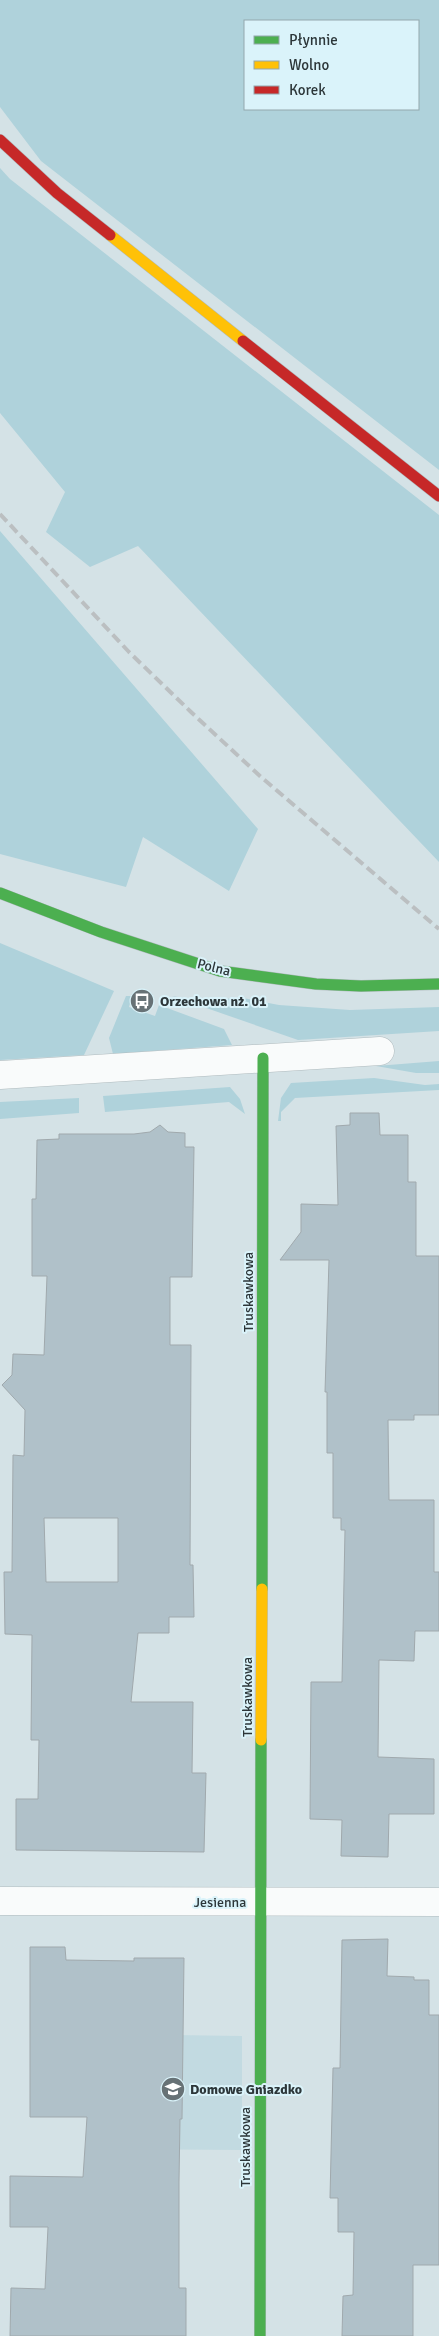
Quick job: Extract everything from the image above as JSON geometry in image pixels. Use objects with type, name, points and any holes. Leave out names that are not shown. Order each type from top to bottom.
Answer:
[{"type":"street","points":[[0,140],[57,193],[439,496]]},
{"type":"street","name":"Polna","points":[[0,893],[102,932],[220,971],[343,985],[439,984]]},
{"type":"street","points":[[0,1075],[380,1051]]},
{"type":"street","name":"Truskawkowa","points":[[260,2336],[263,1058]]},
{"type":"street","name":"Jesienna","points":[[0,1901],[439,1902]]},
{"type":"shaded area","points":[[0,0],[439,0],[439,470],[41,161],[0,107]]},
{"type":"shaded area","points":[[0,168],[10,179],[439,515],[439,862],[138,546],[90,567],[46,532],[65,492],[0,413]]},
{"type":"shaded area","points":[[0,531],[258,829],[229,891],[143,837],[126,887],[0,854]]},
{"type":"shaded area","points":[[0,943],[114,991],[84,1055],[0,1060]]},
{"type":"shaded area","points":[[126,996],[132,996],[129,1007],[155,1016],[159,1005],[224,1029],[232,1045],[113,1054],[109,1038]]},
{"type":"shaded area","points":[[172,996],[195,1000],[243,998],[279,1005],[350,1010],[439,1007],[439,1031],[298,1040]]},
{"type":"shaded area","points":[[439,1061],[439,1073],[416,1073],[376,1066]]},
{"type":"shaded area","points":[[374,1078],[425,1085],[439,1084],[439,1090],[295,1098],[281,1112],[281,1121],[278,1121],[281,1098],[291,1083]]},
{"type":"shaded area","points":[[230,1087],[240,1099],[245,1114],[229,1102],[105,1112],[103,1096]]},
{"type":"shaded area","points":[[79,1098],[79,1113],[0,1119],[0,1102]]},
{"type":"shaded area","name":"Domowe Gniazdko","points":[[105,2034],[242,2036],[242,2150],[105,2149]]},
{"type":"building","points":[[350,1113],[379,1113],[380,1135],[408,1135],[408,1182],[416,1182],[416,1256],[439,1256],[439,1415],[414,1415],[414,1420],[388,1420],[389,1500],[434,1500],[434,1572],[439,1572],[439,1631],[415,1631],[414,1661],[379,1660],[378,1757],[434,1759],[434,1814],[389,1814],[388,1857],[341,1856],[342,1820],[310,1819],[311,1682],[342,1682],[345,1530],[341,1530],[341,1518],[333,1518],[333,1453],[327,1453],[327,1392],[325,1392],[329,1260],[280,1260],[301,1232],[301,1204],[338,1205],[336,1126],[350,1125]]},
{"type":"building","points":[[160,1125],[168,1132],[185,1133],[185,1147],[194,1147],[192,1277],[170,1277],[170,1345],[191,1345],[190,1565],[193,1565],[194,1617],[169,1617],[169,1633],[138,1633],[131,1702],[193,1702],[192,1773],[206,1773],[204,1852],[16,1850],[16,1799],[38,1799],[39,1740],[31,1740],[32,1635],[5,1634],[4,1572],[12,1572],[13,1455],[24,1456],[25,1410],[2,1385],[12,1375],[13,1354],[44,1355],[47,1276],[32,1276],[32,1199],[36,1199],[37,1140],[59,1139],[59,1134],[134,1134],[150,1132]],"holes":[[[44,1518],[118,1518],[118,1582],[46,1582]]]},
{"type":"building","points":[[388,1939],[387,1976],[414,1977],[414,1980],[429,1980],[429,2015],[439,2015],[439,2265],[413,2265],[413,2336],[342,2336],[343,2296],[353,2295],[354,2232],[338,2232],[338,2198],[330,2198],[333,2068],[340,2068],[342,1940]]},
{"type":"building","points":[[30,1947],[65,1947],[66,1960],[134,1961],[134,1958],[184,1958],[182,2119],[180,2119],[179,2181],[179,2288],[186,2288],[186,2336],[10,2336],[11,2288],[45,2289],[48,2227],[10,2227],[10,2176],[83,2177],[87,2117],[30,2117]]},
{"type":"railway","points":[[0,514],[129,652],[191,712],[261,777],[439,929]]},
{"type":"traffic: fast","points":[[0,893],[101,932],[220,971],[316,984],[361,986],[439,984]]},
{"type":"traffic: fast","points":[[262,1589],[263,1058]]},
{"type":"traffic: fast","points":[[260,2336],[261,1740]]},
{"type":"traffic: slow","points":[[110,235],[243,341]]},
{"type":"traffic: slow","points":[[261,1740],[262,1589]]},
{"type":"traffic: jam","points":[[0,140],[57,193],[110,235]]},
{"type":"traffic: jam","points":[[243,341],[439,496]]},
{"type":"place","name":"Orzechowa nż. 01","points":[[142,1001]]},
{"type":"place","name":"Domowe Gniazdko","points":[[173,2089]]}]
